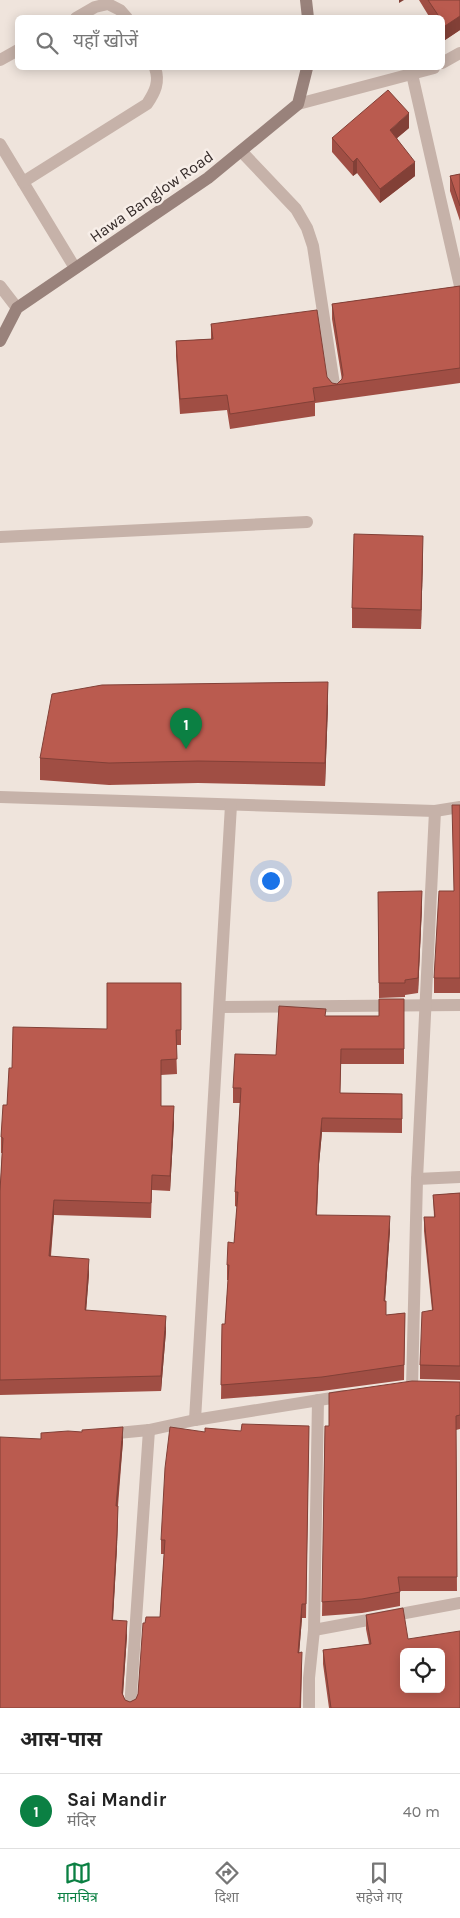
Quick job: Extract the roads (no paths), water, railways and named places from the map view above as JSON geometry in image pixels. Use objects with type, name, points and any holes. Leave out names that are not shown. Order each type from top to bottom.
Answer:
[{"type":"street","points":[[306,0],[308,15]]},
{"type":"street","points":[[81,15],[95,7],[108,4],[120,10],[124,15]]},
{"type":"street","points":[[0,60],[15,52]]},
{"type":"street","points":[[445,61],[460,53]]},
{"type":"street","points":[[23,182],[147,104],[157,88],[158,74],[156,70]]},
{"type":"street","points":[[298,104],[307,70]]},
{"type":"street","points":[[298,104],[427,70]]},
{"type":"street","points":[[412,74],[460,286]]},
{"type":"street","name":"Hawa Banglow Road","points":[[0,341],[17,308],[208,178],[298,104]]},
{"type":"street","points":[[0,144],[75,268]]},
{"type":"street","points":[[241,151],[296,210],[307,228],[313,246],[335,391]]},
{"type":"street","points":[[0,286],[17,308]]},
{"type":"street","points":[[0,537],[307,522]]},
{"type":"street","points":[[0,797],[435,812],[460,807]]},
{"type":"street","points":[[195,1420],[231,805]]},
{"type":"street","points":[[412,1388],[417,1179],[435,812]]},
{"type":"street","points":[[220,1007],[425,1007],[460,1005]]},
{"type":"street","points":[[417,1179],[460,1177]]},
{"type":"street","points":[[90,1435],[149,1430],[195,1420],[356,1395]]},
{"type":"street","points":[[308,1708],[314,1630],[318,1400]]},
{"type":"street","points":[[130,1708],[149,1430]]},
{"type":"street","points":[[314,1630],[460,1603]]},
{"type":"place","name":"Sai Mandir","points":[[186,749]]}]
